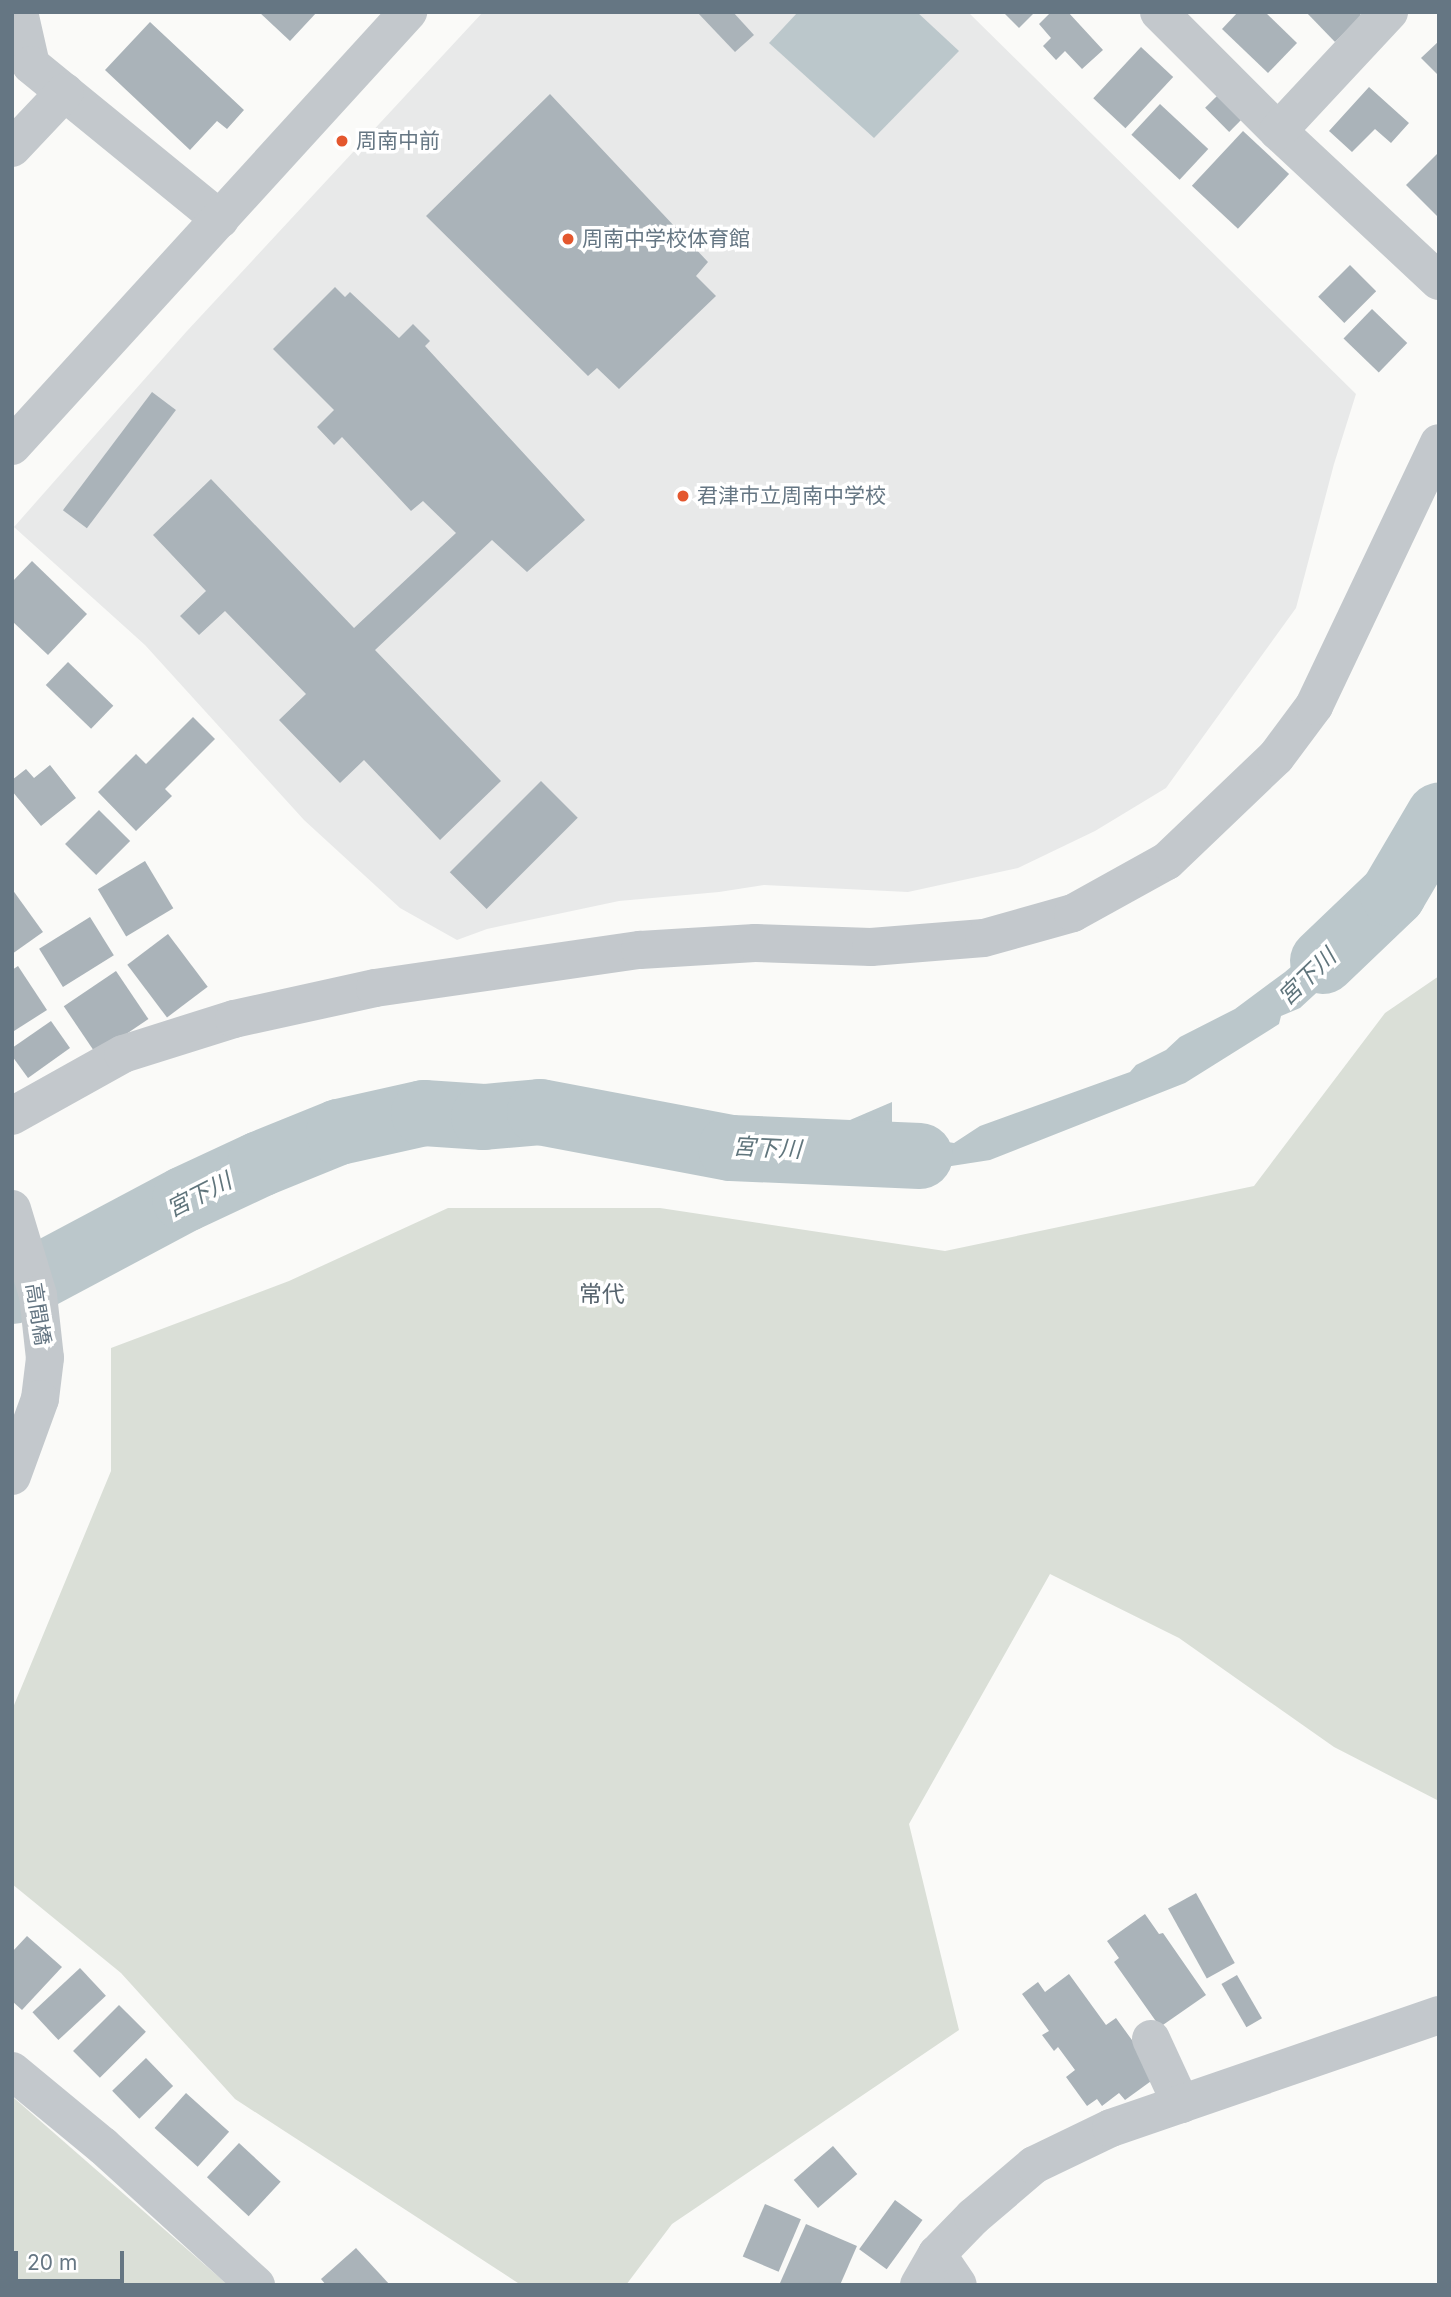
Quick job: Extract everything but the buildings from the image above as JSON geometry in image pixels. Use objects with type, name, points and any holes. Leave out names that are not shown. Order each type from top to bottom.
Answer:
[{"type":"street","points":[[19,12],[31,65],[220,219]]},
{"type":"street","points":[[12,446],[408,12]]},
{"type":"street","points":[[1159,12],[1278,131],[1439,281]]},
{"type":"street","points":[[1278,131],[1389,12]]},
{"type":"street","points":[[12,148],[65,92]]},
{"type":"street","points":[[12,1116],[123,1055],[234,1019],[375,988],[640,950],[755,943],[871,947],[985,938],[1073,913],[1167,861],[1276,757],[1314,706],[1439,443]]},
{"type":"street","name":"高間橋","points":[[12,1476],[40,1399],[45,1359],[38,1295],[15,1219]]},
{"type":"street","points":[[938,2275],[973,2217],[1034,2165],[1111,2128],[1439,2015]]},
{"type":"street","points":[[1151,2039],[1181,2104]]},
{"type":"street","points":[[12,2071],[103,2146],[256,2285]]},
{"type":"shaded area","name":"君津市立周南中学校","points":[[483,12],[968,12],[1356,394],[1334,464],[1296,608],[1166,788],[1095,831],[1018,868],[908,892],[764,885],[619,901],[487,929],[457,940],[400,908],[304,820],[145,645],[14,527],[187,331]]},
{"type":"shaded area","points":[[1439,976],[1439,1801],[1334,1747],[1179,1638],[1050,1574],[909,1824],[959,2030],[672,2224],[626,2285],[521,2285],[235,2099],[121,1973],[12,1884],[12,1710],[111,1471],[111,1348],[289,1281],[448,1208],[660,1208],[945,1251],[1254,1186],[1385,1013]]},
{"type":"shaded area","points":[[14,2098],[228,2285],[12,2285]]},
{"type":"water","points":[[798,12],[917,12],[959,51],[874,138],[769,43]]},
{"type":"water","points":[[1382,890],[1405,911],[1300,1008],[1281,1016],[1279,1024],[1185,1083],[990,1160],[945,1167],[891,1167],[887,1176],[863,1173],[853,1179],[827,1167],[829,1129],[892,1102],[892,1133],[954,1143],[980,1126],[1130,1072],[1136,1065],[1166,1050],[1180,1037],[1235,1009],[1285,972]]},
{"type":"waterway","name":"宮下川","points":[[1323,961],[1393,894],[1439,816]]},
{"type":"waterway","name":"宮下川","points":[[12,1291],[185,1199],[260,1164],[339,1132],[424,1113],[484,1117],[540,1112],[731,1148],[920,1156]]},
{"type":"place","name":"周南中前","points":[[342,141]]},
{"type":"place","name":"周南中学校体育館","points":[[568,239]]},
{"type":"place","name":"君津市立周南中学校","points":[[683,496]]},
{"type":"district","name":"常代","points":[[602,1294]]}]
